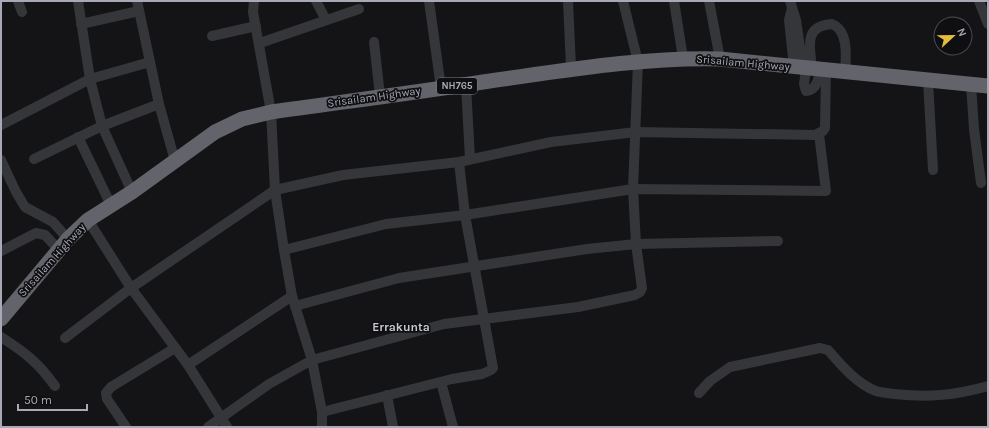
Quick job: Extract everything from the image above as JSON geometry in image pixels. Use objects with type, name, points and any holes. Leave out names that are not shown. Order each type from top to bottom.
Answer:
[{"type":"highway","name":"Srisailam Highway","points":[[1,319],[64,245],[88,220],[132,192],[215,132],[242,119],[271,112],[466,85],[572,68],[683,58],[720,59],[988,86]]},
{"type":"street","points":[[18,1],[22,12]]},
{"type":"street","points":[[78,1],[90,79],[102,126],[132,192]]},
{"type":"street","points":[[254,1],[253,12],[260,43],[271,112],[275,190],[284,250],[293,301],[312,360],[322,412],[321,427]]},
{"type":"street","points":[[316,1],[326,20]]},
{"type":"street","points":[[430,1],[441,88]]},
{"type":"street","points":[[568,1],[572,68]]},
{"type":"street","points":[[208,427],[269,384],[312,360],[444,324],[578,307],[638,294],[642,288],[636,244],[633,189],[638,62],[623,1]]},
{"type":"street","points":[[674,1],[683,58]]},
{"type":"street","points":[[709,1],[720,59]]},
{"type":"street","points":[[979,1],[987,17]]},
{"type":"street","points":[[65,338],[131,288],[275,190],[343,175],[458,162],[551,142],[636,132],[819,134],[825,128],[810,68],[791,5]]},
{"type":"street","points":[[81,24],[138,6],[159,104],[176,161]]},
{"type":"street","points":[[260,43],[359,9]]},
{"type":"street","points":[[810,68],[810,36],[817,29],[832,24],[838,26],[843,35],[846,57],[845,72]]},
{"type":"street","points":[[212,36],[256,26]]},
{"type":"street","points":[[374,42],[380,96]]},
{"type":"street","points":[[1,125],[90,79],[150,62]]},
{"type":"street","points":[[928,81],[933,170]]},
{"type":"street","points":[[972,84],[984,171],[980,183]]},
{"type":"street","points":[[466,85],[470,159]]},
{"type":"street","points":[[34,159],[102,126],[159,104]]},
{"type":"street","points":[[284,250],[386,224],[465,215],[633,189],[826,191],[819,134]]},
{"type":"street","points":[[78,138],[111,205]]},
{"type":"street","points":[[1,160],[16,192],[26,207],[53,222],[64,245]]},
{"type":"street","points":[[322,412],[440,382],[482,374],[491,370],[492,364],[465,215],[458,162]]},
{"type":"street","points":[[88,220],[131,288],[188,365],[227,427]]},
{"type":"street","points":[[1,251],[36,232],[64,245]]},
{"type":"street","points":[[188,365],[293,301],[399,278],[587,249],[636,244],[778,241]]},
{"type":"street","points":[[1,336],[28,354],[42,367],[55,386]]},
{"type":"street","points":[[126,427],[107,399],[106,393],[110,387],[175,348]]},
{"type":"street","points":[[699,393],[710,381],[730,367],[820,348],[828,350],[838,362],[859,380],[877,392],[918,397],[957,395],[988,386]]},
{"type":"street","points":[[440,382],[453,427]]},
{"type":"street","points":[[388,395],[393,427]]},
{"type":"district","name":"Errakunta","points":[[401,327]]}]
